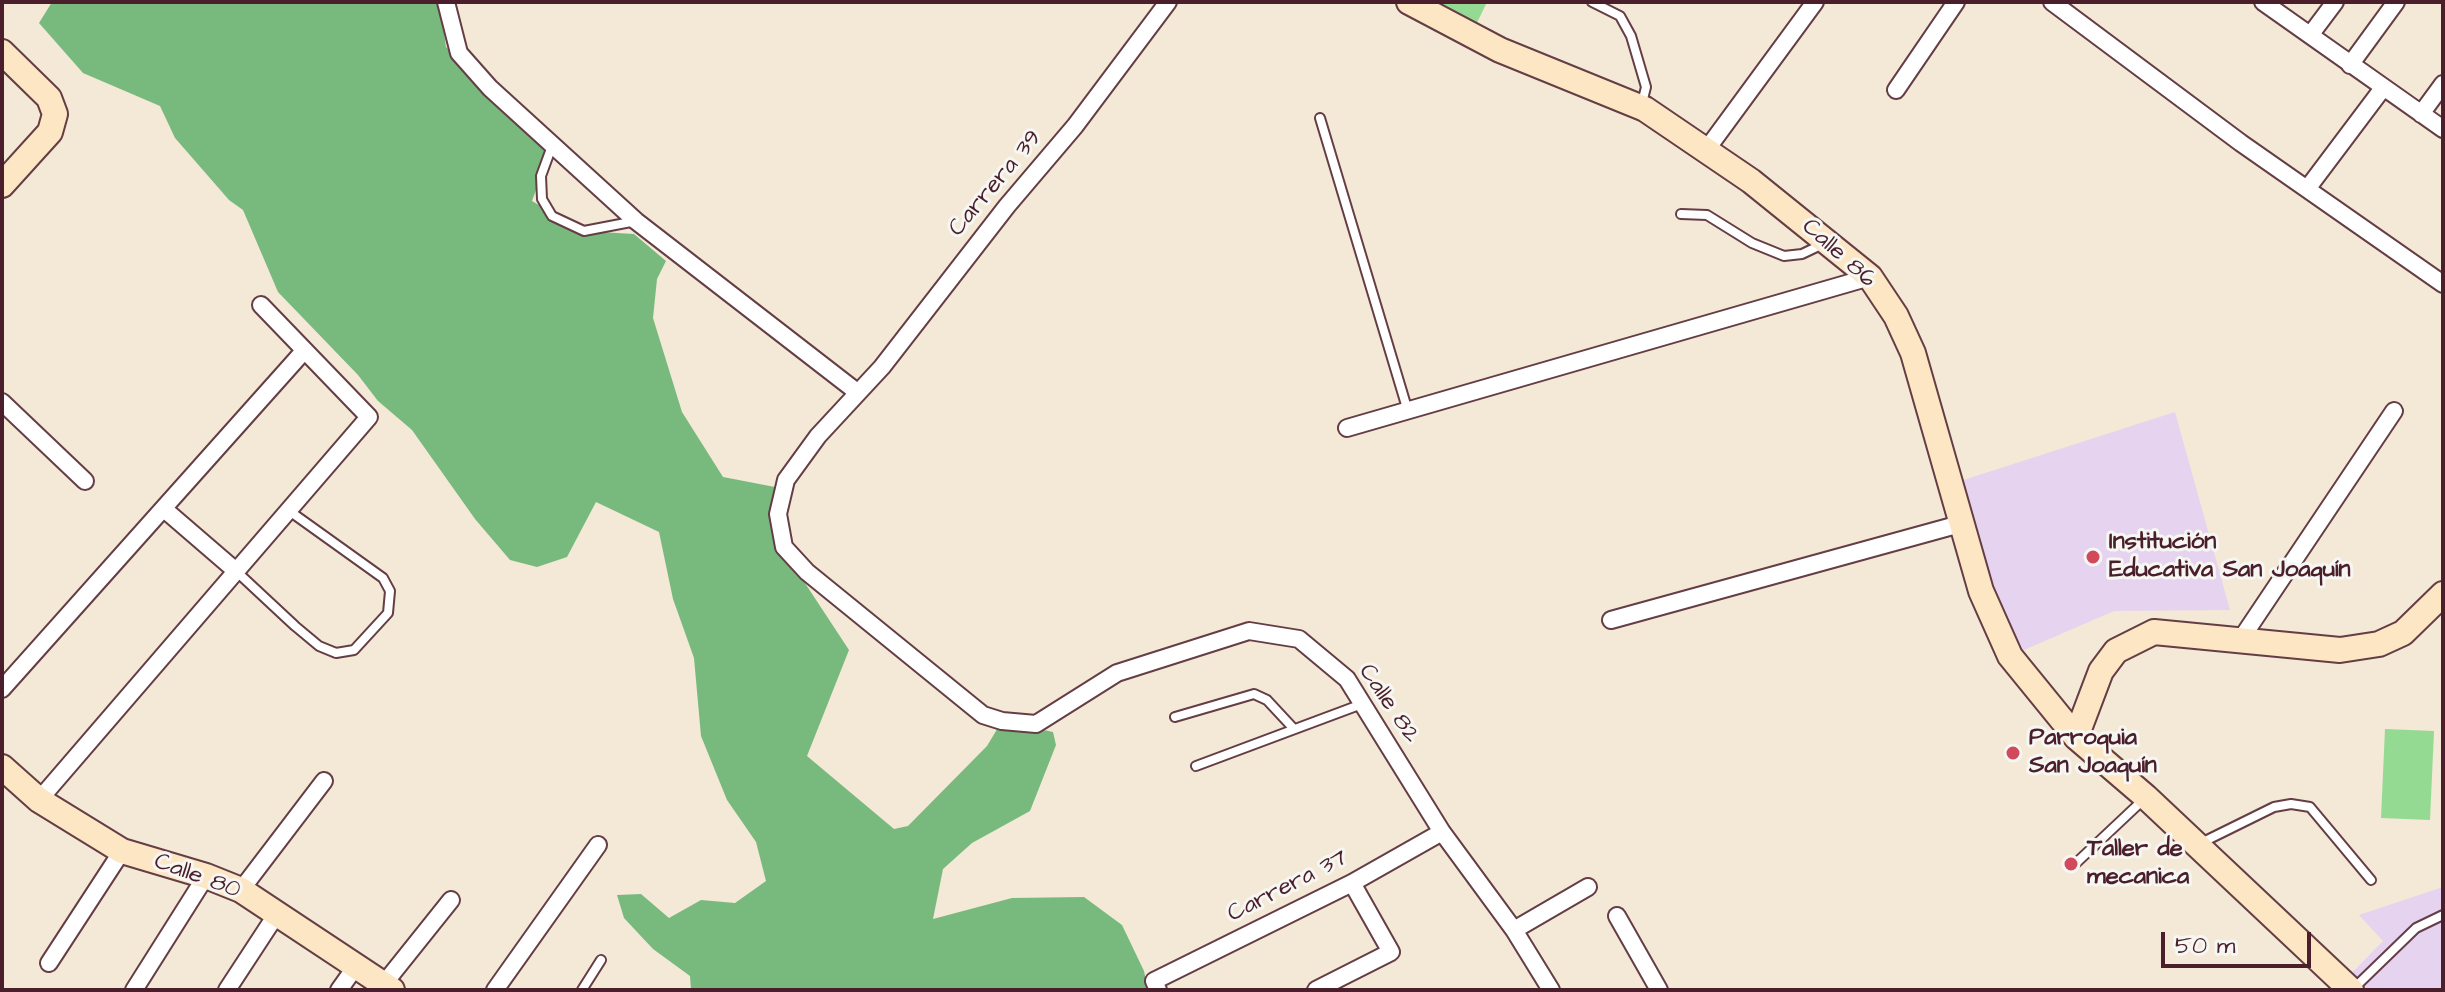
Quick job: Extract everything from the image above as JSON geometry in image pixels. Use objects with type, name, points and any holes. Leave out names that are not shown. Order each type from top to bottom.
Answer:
[{"type":"main road","name":"Calle 86","points":[[1409,2],[1500,50],[1641,108],[1707,149],[1870,277],[1896,316],[1913,353],[1981,591],[2010,656],[2076,737],[2146,797],[2352,990]]},
{"type":"main road","points":[[2,52],[49,98],[55,114],[50,132],[2,185]]},
{"type":"main road","points":[[2076,737],[2101,671],[2116,651],[2154,632],[2340,650],[2379,644],[2403,633],[2443,594]]},
{"type":"main road","name":"Calle 80","points":[[2,767],[39,800],[122,851],[206,876],[241,890],[278,912],[385,988]]},
{"type":"street","points":[[446,2],[459,53],[490,88],[636,221],[857,392]]},
{"type":"street","name":"Carrera 39","points":[[1002,721],[983,715],[971,706],[807,572],[784,547],[778,514],[786,480],[818,436],[1075,126],[1168,2]]},
{"type":"street","points":[[1707,149],[1815,2]]},
{"type":"street","points":[[1896,90],[1956,2]]},
{"type":"street","points":[[2052,2],[2307,189],[2443,284]]},
{"type":"street","points":[[2263,2],[2443,129]]},
{"type":"street","points":[[2311,34],[2335,2]]},
{"type":"street","points":[[2350,65],[2396,2]]},
{"type":"street","points":[[2421,114],[2443,84]]},
{"type":"street","points":[[2307,189],[2383,88]]},
{"type":"street","points":[[1347,428],[1407,408],[1870,277]]},
{"type":"street","points":[[39,800],[369,417],[261,305]]},
{"type":"street","points":[[2,689],[303,352]]},
{"type":"street","points":[[2,402],[85,481]]},
{"type":"street","points":[[2239,642],[2394,411]]},
{"type":"street","points":[[164,509],[236,571]]},
{"type":"street","points":[[1611,620],[1960,524]]},
{"type":"street","name":"Calle 82","points":[[1002,721],[1036,724],[1117,673],[1249,631],[1299,639],[1347,679],[1442,832],[1514,930],[1551,990]]},
{"type":"street","points":[[241,890],[324,781]]},
{"type":"street","name":"Carrera 37","points":[[1156,985],[1352,883],[1442,832]]},
{"type":"street","points":[[495,990],[598,845]]},
{"type":"street","points":[[49,963],[122,851]]},
{"type":"street","points":[[134,990],[206,876]]},
{"type":"street","points":[[1316,990],[1391,952],[1352,883]]},
{"type":"street","points":[[1514,930],[1588,887]]},
{"type":"street","points":[[385,988],[451,900]]},
{"type":"street","points":[[227,990],[278,912]]},
{"type":"street","points":[[1617,916],[1659,990]]},
{"type":"street","points":[[339,990],[356,966]]},
{"type":"lane","points":[[1592,2],[1620,16],[1631,36],[1646,87],[1641,108]]},
{"type":"lane","points":[[1320,118],[1407,408]]},
{"type":"lane","points":[[552,146],[541,176],[542,199],[552,216],[584,231],[636,221]]},
{"type":"lane","points":[[1681,214],[1707,215],[1752,243],[1784,256],[1802,254],[1827,242]]},
{"type":"lane","points":[[236,571],[319,646],[336,653],[354,650],[388,613],[390,591],[383,578],[287,509]]},
{"type":"lane","points":[[1175,717],[1254,694],[1267,700],[1294,729]]},
{"type":"lane","points":[[1196,766],[1362,704]]},
{"type":"lane","points":[[2075,864],[2146,797]]},
{"type":"lane","points":[[2197,845],[2274,807],[2291,804],[2310,807],[2371,880]]},
{"type":"lane","points":[[2352,990],[2416,928],[2443,915]]},
{"type":"lane","points":[[582,990],[601,960]]},
{"type":"shaded area","name":"Institución Educativa San Joaquín","points":[[2175,412],[2230,610],[2114,611],[2010,656],[1948,485]]},
{"type":"shaded area","points":[[2443,887],[2443,990],[2351,990],[2342,983],[2383,941],[2359,915]]},
{"type":"green space","points":[[52,2],[440,2],[446,47],[552,146],[532,201],[584,231],[634,234],[666,261],[657,279],[653,318],[682,412],[723,477],[775,487],[772,533],[849,650],[807,756],[894,829],[908,826],[987,746],[1002,721],[1053,732],[1056,745],[1030,811],[972,843],[943,869],[933,919],[1012,898],[1084,897],[1122,925],[1144,971],[1148,990],[691,990],[690,976],[653,949],[624,918],[617,895],[641,894],[669,918],[701,900],[735,903],[766,881],[756,842],[727,800],[701,736],[694,658],[673,599],[659,532],[596,502],[567,557],[537,567],[510,560],[475,519],[412,430],[378,401],[358,375],[278,292],[243,210],[229,200],[175,138],[160,106],[83,73],[39,23]]},
{"type":"green space","points":[[1424,2],[1487,2],[1474,29]]},
{"type":"green space","points":[[2385,729],[2434,731],[2430,820],[2381,818]]},
{"type":"place","name":"Institución Educativa San Joaquín","points":[[2093,557]]},
{"type":"place","name":"Parroquia San Joaquín","points":[[2013,753]]},
{"type":"place","name":"Taller de mecanica","points":[[2071,864]]}]
